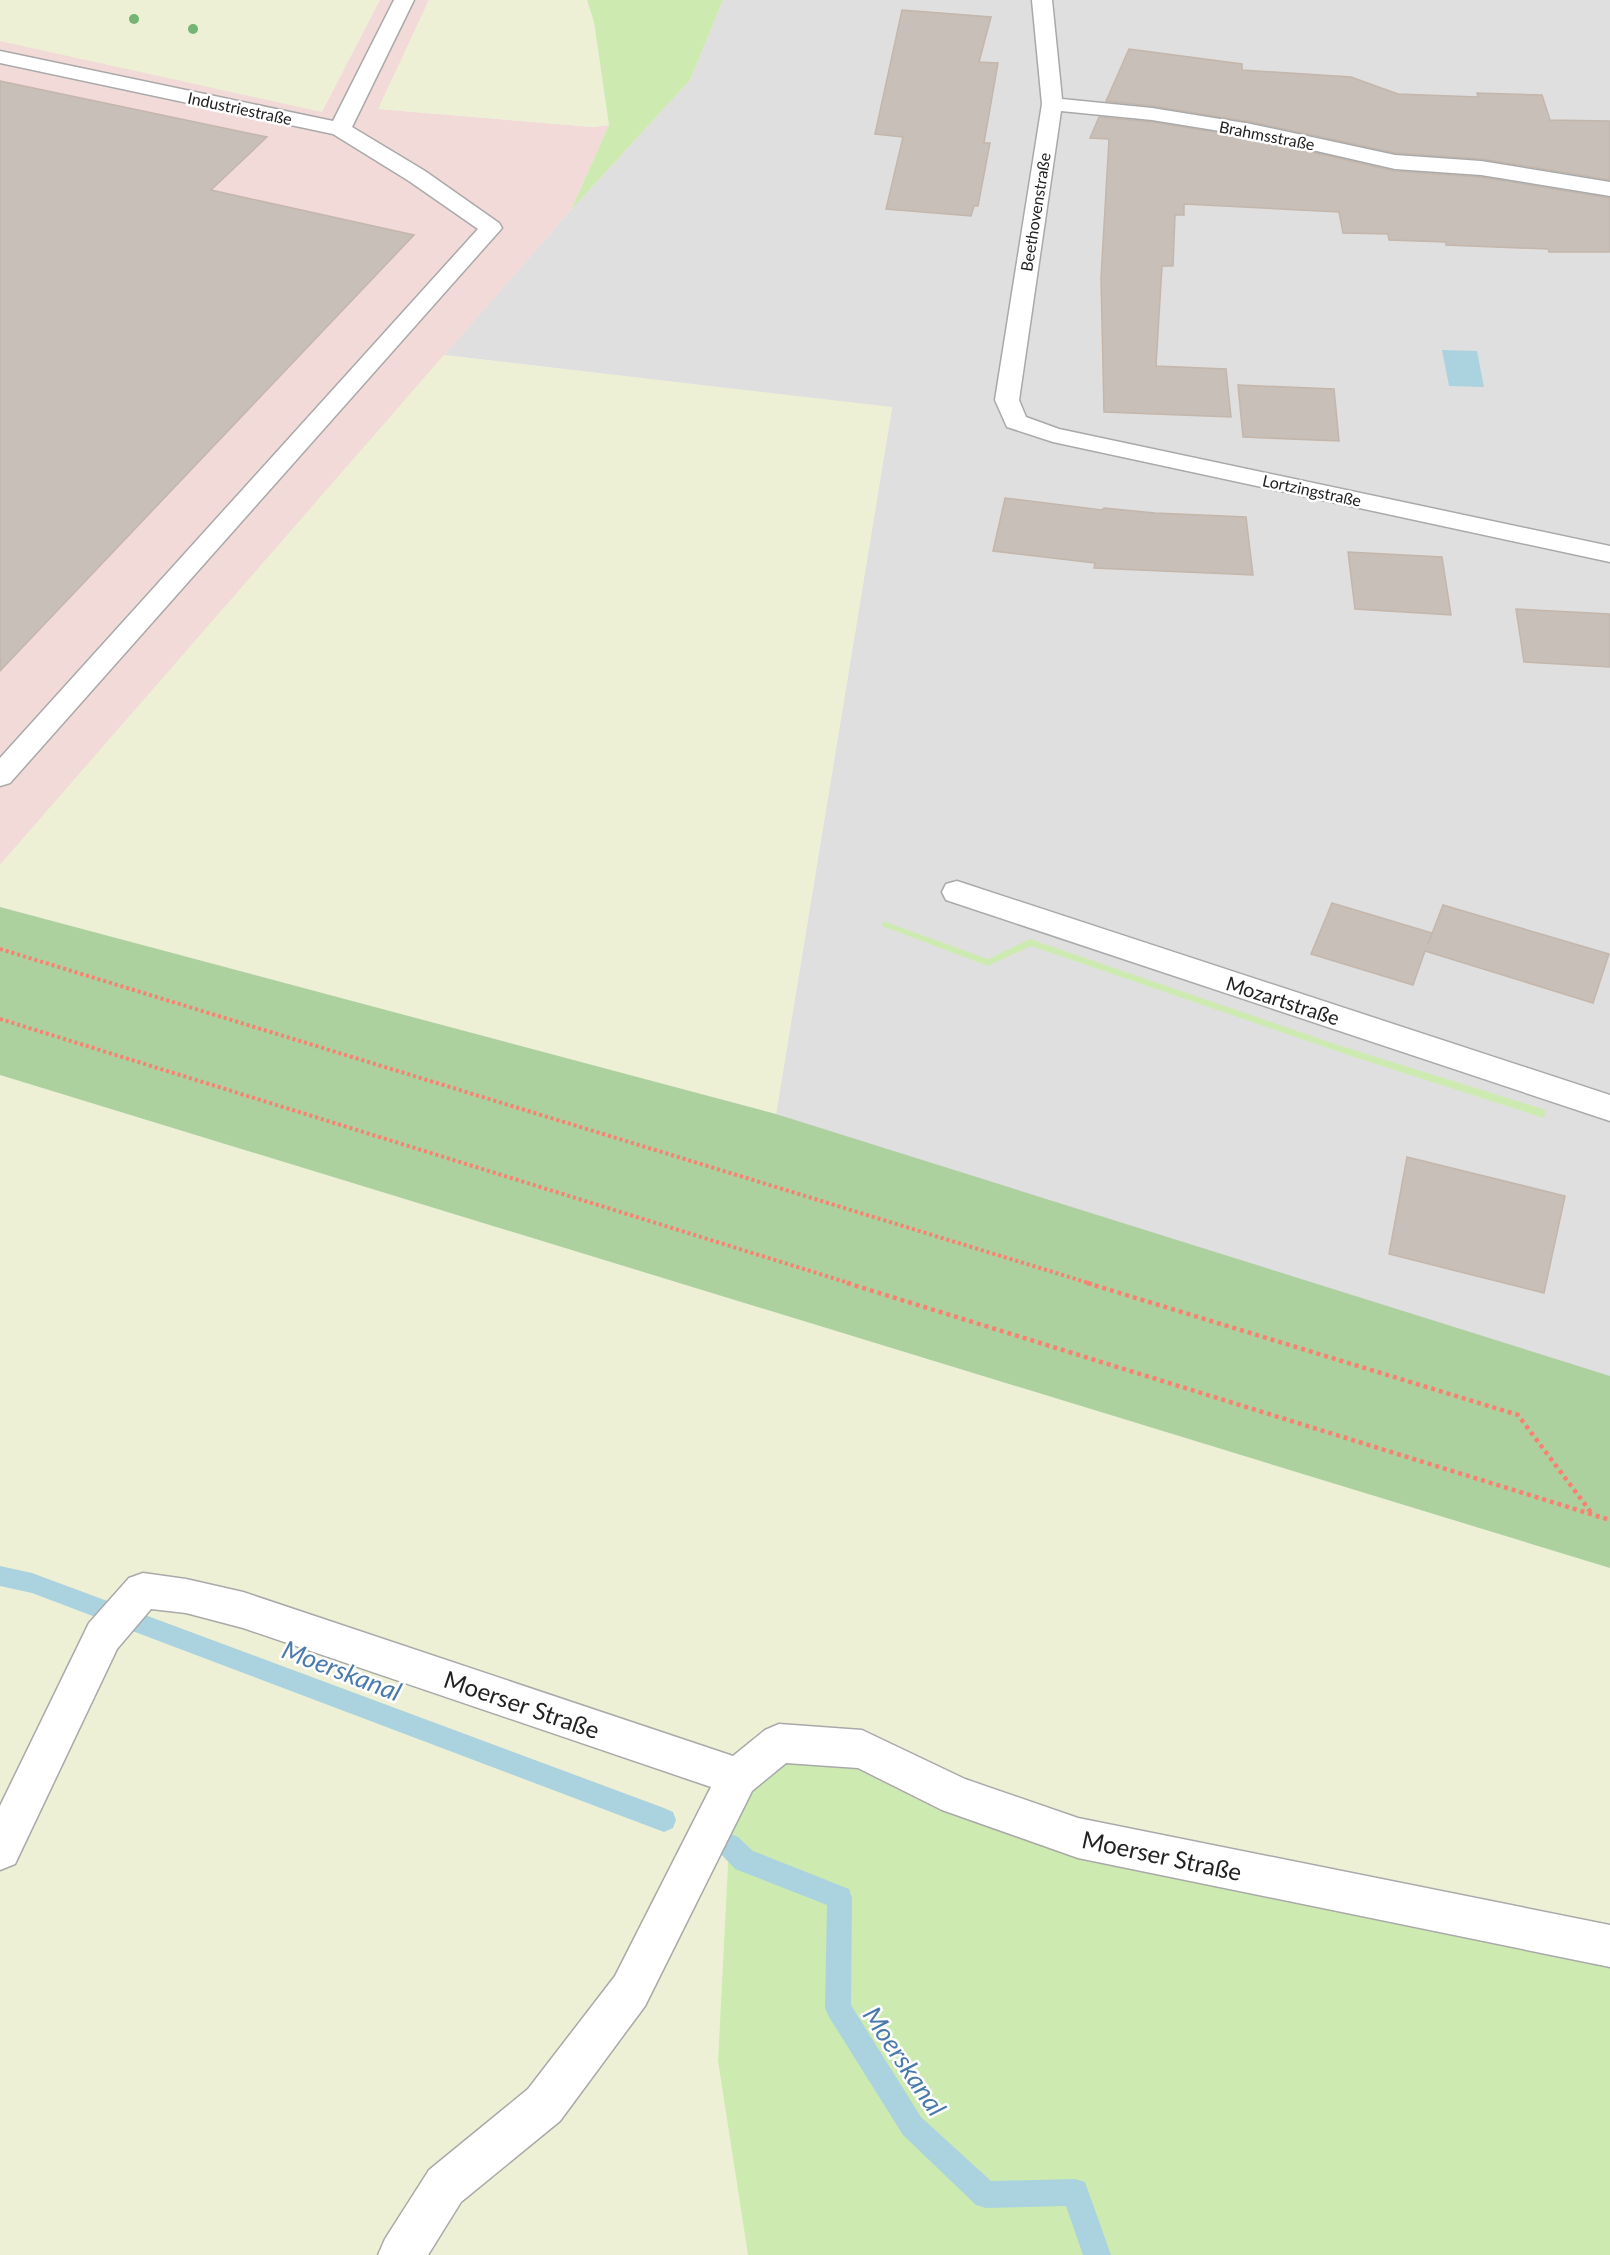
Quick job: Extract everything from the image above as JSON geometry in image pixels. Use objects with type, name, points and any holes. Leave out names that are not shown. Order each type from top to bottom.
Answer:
[{"type":"street","points":[[339,129],[404,0]]},
{"type":"street","name":"Beethovenstraße","points":[[1016,422],[1007,400],[1052,104],[1042,0]]},
{"type":"street","name":"Industriestraße","points":[[0,57],[339,129],[417,176],[491,228],[0,776]]},
{"type":"street","name":"Brahmsstraße","points":[[1052,104],[1152,114],[1251,130],[1395,162],[1481,168],[1610,189]]},
{"type":"street","name":"Lortzingstraße","points":[[1016,422],[1053,435],[1610,554]]},
{"type":"street","name":"Mozartstraße","points":[[957,892],[1610,1108]]},
{"type":"street","name":"Moerser Straße","points":[[0,1850],[103,1636],[143,1590],[186,1596],[243,1610],[738,1777]]},
{"type":"street","name":"Moerser Straße","points":[[401,2255],[445,2186],[544,2105],[630,1991],[738,1777],[779,1743],[862,1749],[956,1796],[1078,1838],[1610,1946]]},
{"type":"path","points":[[0,950],[1518,1415],[1593,1515]]},
{"type":"path","points":[[0,1018],[1610,1520]]},
{"type":"shaded area","points":[[0,0],[429,0],[379,109],[593,127],[609,125],[571,210],[0,865]]},
{"type":"shaded area","points":[[723,0],[1610,0],[1610,1390],[1480,1351],[776,1114],[892,408],[444,355],[571,210],[690,80]]},
{"type":"green space","points":[[0,0],[380,0],[322,112],[0,41]]},
{"type":"green space","points":[[429,0],[587,0],[594,22],[609,125],[593,127],[378,109]]},
{"type":"green space","points":[[587,0],[723,0],[690,80],[571,210],[609,125],[594,22]]},
{"type":"green space","points":[[444,355],[892,407],[776,1114],[0,907],[0,865]]},
{"type":"green space","points":[[0,907],[776,1114],[1610,1376],[1610,1568],[0,1075]]},
{"type":"green space","points":[[883,921],[988,959],[1030,939],[1338,1045],[1546,1110],[1544,1118],[1351,1056],[1031,946],[988,966],[882,926]]},
{"type":"green space","points":[[0,1075],[1610,1568],[1610,1946],[723,1807],[729,1845],[718,2061],[748,2255],[0,2255]]},
{"type":"green space","points":[[779,1743],[952,1793],[1610,1946],[1610,2255],[748,2255],[718,2061],[729,1845],[723,1807]]},
{"type":"water","points":[[1442,350],[1477,351],[1484,387],[1449,386]]},
{"type":"building","points":[[902,10],[991,17],[979,62],[998,63],[984,143],[990,143],[978,206],[974,206],[971,216],[886,209],[903,137],[875,134]]},
{"type":"building","points":[[1129,49],[1242,64],[1242,70],[1351,77],[1398,94],[1478,97],[1477,93],[1542,95],[1550,120],[1610,121],[1610,180],[1481,159],[1395,153],[1251,122],[1106,101]]},
{"type":"building","points":[[0,81],[267,137],[211,190],[414,235],[0,671]]},
{"type":"building","points":[[1099,117],[1152,122],[1251,138],[1394,171],[1481,177],[1610,198],[1610,252],[1549,252],[1548,249],[1389,240],[1388,234],[1343,233],[1339,212],[1184,204],[1184,215],[1175,215],[1173,266],[1162,266],[1156,366],[1226,369],[1231,417],[1104,412],[1101,278],[1109,139],[1090,138]]},
{"type":"building","points":[[1238,385],[1334,389],[1339,441],[1243,437]]},
{"type":"building","points":[[1005,498],[1102,510],[1104,508],[1246,517],[1253,575],[1094,568],[1095,563],[993,551]]},
{"type":"building","points":[[1348,552],[1442,557],[1451,615],[1355,609]]},
{"type":"building","points":[[1516,609],[1610,614],[1610,667],[1524,662]]},
{"type":"building","points":[[1332,903],[1432,933],[1428,944],[1443,905],[1609,954],[1593,1003],[1425,951],[1413,985],[1311,954]]},
{"type":"building","points":[[1407,1157],[1565,1196],[1544,1293],[1389,1254]]},
{"type":"waterway","name":"Moerskanal","points":[[0,1576],[32,1583],[664,1820]]},
{"type":"waterway","name":"Moerskanal","points":[[729,1845],[744,1860],[840,1898],[838,2008],[912,2126],[986,2195],[1075,2192],[1097,2255]]}]
